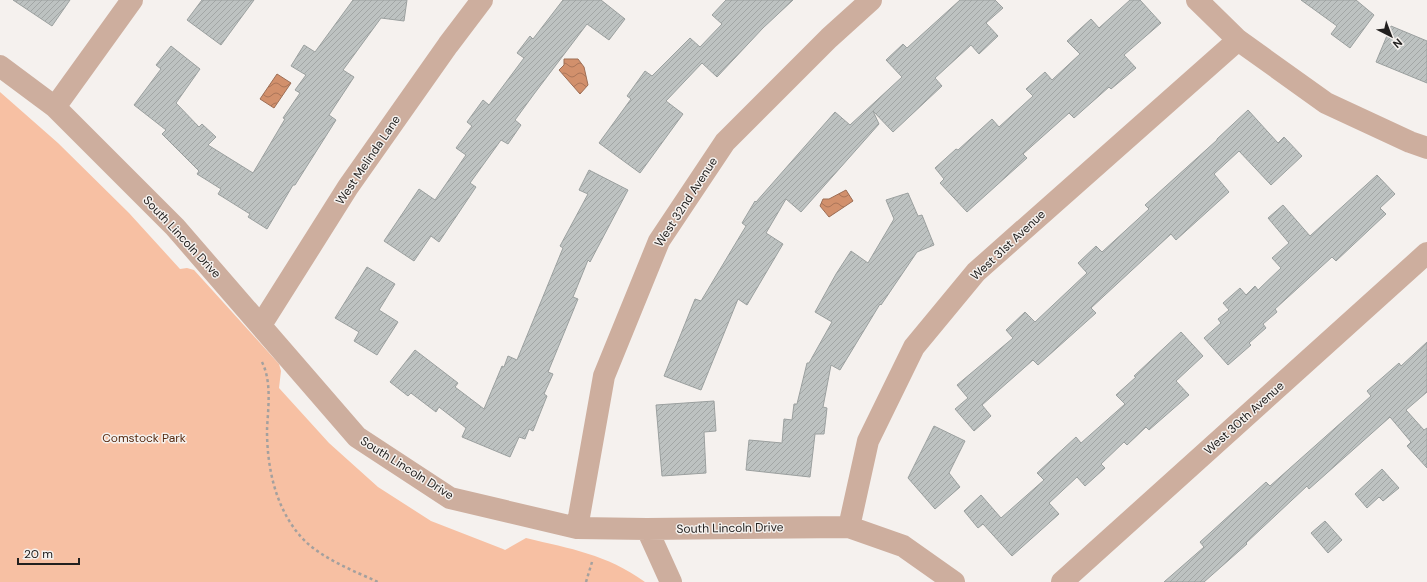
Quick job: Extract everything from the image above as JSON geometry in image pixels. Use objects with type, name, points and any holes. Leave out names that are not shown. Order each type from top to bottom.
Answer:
[{"type":"street","points":[[55,107],[132,0]]},
{"type":"street","name":"West Melinda Lane","points":[[261,326],[348,187],[448,45],[482,0]]},
{"type":"street","name":"West 32nd Avenue","points":[[577,528],[604,376],[659,241],[725,142],[828,38],[871,0]]},
{"type":"street","points":[[1197,0],[1238,40],[1326,103],[1410,142],[1427,148]]},
{"type":"street","name":"West 31st Avenue","points":[[849,527],[868,441],[914,347],[976,272],[1238,40]]},
{"type":"street","name":"South Lincoln Drive","points":[[0,66],[55,107],[176,227],[357,437],[450,498],[577,528],[647,529],[849,527],[903,546],[954,582]]},
{"type":"street","name":"West 30th Avenue","points":[[1062,582],[1427,253]]},
{"type":"street","points":[[647,529],[671,582]]},
{"type":"path","points":[[259,358],[266,370],[267,379],[268,464],[274,486],[291,524],[304,540],[318,551],[345,567],[378,582]]},
{"type":"path","points":[[586,582],[592,562]]},
{"type":"green space","name":"Comstock Park","points":[[0,92],[58,143],[129,213],[180,269],[187,268],[194,270],[279,364],[281,371],[279,388],[329,443],[378,487],[431,521],[505,550],[526,538],[573,549],[602,559],[631,573],[645,582],[0,582]]},
{"type":"water","points":[[564,59],[578,59],[584,67],[588,85],[580,94],[559,70],[564,65]]},
{"type":"water","points":[[277,74],[291,83],[274,108],[260,99]]},
{"type":"water","points":[[846,190],[853,201],[829,217],[820,206],[823,199],[829,199]]},
{"type":"building","points":[[13,0],[70,0],[52,26]]},
{"type":"building","points":[[202,0],[254,0],[221,45],[187,20]]},
{"type":"building","points":[[353,0],[407,0],[404,21],[381,18],[343,70],[354,77],[329,115],[336,120],[295,185],[293,185],[267,229],[248,217],[250,214],[218,194],[221,189],[197,174],[199,171],[162,134],[166,130],[134,105],[161,69],[156,65],[171,46],[200,69],[176,103],[199,127],[202,124],[216,137],[208,145],[253,173],[285,119],[283,118],[300,93],[295,90],[306,75],[291,66],[304,45],[315,52]]},
{"type":"building","points":[[563,0],[601,0],[625,19],[609,40],[587,24],[515,120],[521,125],[508,144],[501,140],[470,183],[476,187],[439,242],[431,236],[414,261],[384,241],[419,189],[435,200],[466,155],[456,148],[472,126],[467,122],[483,100],[489,105],[524,58],[517,53],[530,36],[533,39]]},
{"type":"building","points":[[726,0],[793,0],[763,28],[717,77],[702,63],[666,101],[683,114],[640,173],[599,143],[631,99],[627,96],[645,71],[652,76],[690,38],[700,47],[722,24],[712,15]]},
{"type":"building","points":[[960,0],[995,0],[1003,8],[986,23],[998,36],[979,54],[971,45],[935,78],[942,86],[893,132],[873,111],[879,124],[801,212],[786,199],[766,233],[783,244],[747,305],[738,299],[701,390],[664,376],[695,299],[701,301],[746,226],[742,223],[755,201],[756,202],[835,112],[850,125],[902,77],[886,60],[903,44],[907,48]]},
{"type":"building","points":[[1130,0],[1140,0],[1161,23],[1124,55],[1136,68],[1111,89],[1109,87],[1074,118],[1069,113],[1023,154],[1027,158],[967,212],[940,183],[944,179],[935,168],[956,149],[958,150],[992,119],[999,127],[1033,96],[1026,89],[1045,72],[1052,80],[1080,54],[1067,41],[1091,19],[1099,28]]},
{"type":"building","points":[[1301,0],[1356,0],[1374,15],[1350,48],[1331,34],[1337,26]]},
{"type":"building","points":[[1391,26],[1427,41],[1427,83],[1376,62]]},
{"type":"building","points":[[1248,110],[1278,143],[1284,137],[1302,156],[1271,185],[1239,151],[1214,174],[1229,192],[1176,240],[1171,234],[1091,308],[1096,313],[1038,365],[1033,360],[982,405],[991,416],[974,431],[955,409],[968,398],[957,385],[1013,338],[1006,330],[1025,312],[1035,322],[1087,273],[1078,263],[1096,246],[1102,252],[1149,209],[1145,205]]},
{"type":"building","points":[[589,170],[628,190],[590,262],[588,260],[573,297],[578,299],[548,372],[553,374],[544,394],[547,396],[533,431],[529,429],[525,439],[519,437],[510,457],[462,437],[466,428],[439,407],[436,412],[411,393],[408,396],[390,382],[415,350],[458,383],[455,387],[484,409],[502,366],[504,367],[508,356],[517,360],[563,248],[560,246],[588,194],[579,190]]},
{"type":"building","points":[[1377,175],[1395,194],[1380,208],[1386,214],[1336,261],[1332,257],[1275,309],[1277,312],[1263,324],[1266,328],[1249,343],[1251,345],[1228,365],[1204,338],[1221,323],[1218,319],[1229,310],[1223,303],[1240,288],[1246,295],[1255,286],[1258,290],[1281,268],[1272,258],[1289,243],[1268,218],[1283,205],[1310,236]]},
{"type":"building","points":[[908,193],[918,216],[922,215],[934,245],[917,252],[881,305],[880,304],[840,370],[831,365],[823,407],[827,408],[824,434],[815,434],[810,477],[746,470],[749,440],[782,443],[784,419],[792,420],[794,404],[797,404],[807,363],[809,363],[832,322],[815,312],[836,274],[851,251],[868,263],[894,219],[886,200]]},
{"type":"building","points":[[367,267],[395,284],[379,310],[398,322],[377,355],[354,341],[359,332],[335,318]]},
{"type":"building","points":[[1181,332],[1203,356],[1176,381],[1189,395],[1149,430],[1146,427],[1127,445],[1124,442],[1101,464],[1105,468],[1085,486],[1077,477],[1049,503],[1059,514],[1012,556],[983,524],[978,528],[964,511],[981,495],[1001,518],[1044,480],[1037,473],[1076,437],[1081,443],[1125,404],[1116,395]]},
{"type":"building","points":[[1427,342],[1427,392],[1406,410],[1424,430],[1427,428],[1427,468],[1407,446],[1411,442],[1390,417],[1309,489],[1307,486],[1246,543],[1247,544],[1204,582],[1164,582],[1204,547],[1200,542],[1266,482],[1270,486],[1371,396],[1367,391],[1399,363],[1401,366]]},
{"type":"building","points":[[714,401],[716,431],[704,432],[706,473],[662,476],[656,405]]},
{"type":"building","points":[[934,426],[965,441],[949,473],[960,487],[935,509],[908,478]]},
{"type":"building","points":[[1382,469],[1399,488],[1383,501],[1379,497],[1367,508],[1355,494]]},
{"type":"building","points":[[1325,521],[1342,540],[1328,553],[1311,533]]}]
